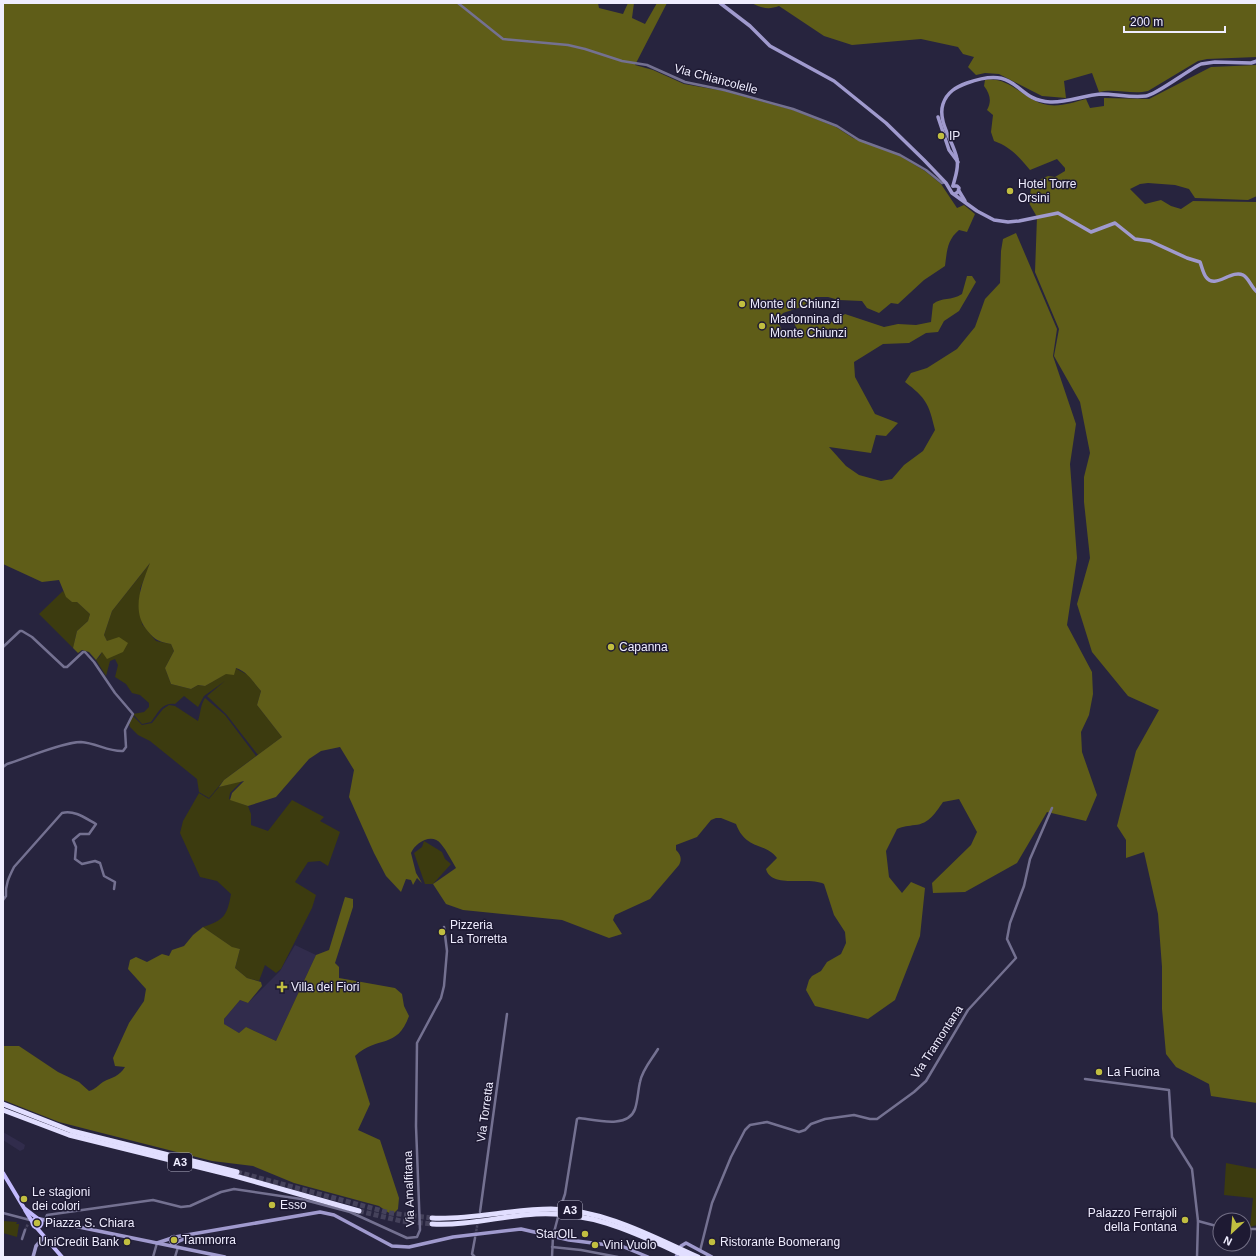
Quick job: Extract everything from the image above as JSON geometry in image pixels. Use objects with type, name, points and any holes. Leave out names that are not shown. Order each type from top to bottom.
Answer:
[{"type":"highway","name":"A3","points":[[3,1104],[40,1120],[72,1131],[238,1172]]},
{"type":"highway","name":"A3","points":[[3,1110],[69,1135],[228,1175],[359,1211]]},
{"type":"highway","name":"A3","points":[[688,1257],[617,1226],[575,1215],[536,1214],[458,1223],[432,1221],[528,1210],[578,1211],[614,1220],[698,1257]]},
{"type":"main road","points":[[720,3],[750,26],[770,46],[834,81],[886,123],[945,183],[959,190]]},
{"type":"main road","points":[[965,201],[959,190],[957,172],[958,162],[943,120],[942,106],[951,91],[975,80],[991,77],[1003,78],[1012,82],[1030,96],[1049,102],[1100,94],[1136,97],[1152,94],[1201,64],[1208,62],[1251,63],[1257,61]]},
{"type":"main road","points":[[938,117],[949,150],[958,162]]},
{"type":"main road","points":[[957,172],[952,187],[955,194],[977,211],[994,220],[1019,221],[1058,214],[1091,232],[1115,223],[1135,240],[1150,241],[1187,258],[1200,262],[1206,276],[1210,281],[1215,281],[1232,274],[1243,275],[1251,287],[1257,292]]},
{"type":"main road","points":[[955,194],[959,190]]},
{"type":"main road","points":[[3,1173],[31,1221],[62,1257]]},
{"type":"main road","points":[[157,1243],[173,1237],[298,1214],[320,1212],[334,1215],[386,1243],[398,1247],[409,1247],[430,1241],[505,1230],[522,1229],[553,1236],[624,1247],[648,1257]]},
{"type":"main road","points":[[27,1215],[41,1221]]},
{"type":"main road","points":[[31,1221],[41,1221],[89,1229],[226,1257]]},
{"type":"main road","points":[[36,1227],[41,1221]]},
{"type":"main road","points":[[41,1221],[41,1232]]},
{"type":"main road","points":[[169,1245],[195,1234]]},
{"type":"main road","points":[[33,1257],[36,1246],[44,1237]]},
{"type":"main road","points":[[173,1237],[178,1247]]},
{"type":"main road","points":[[182,1240],[184,1248]]},
{"type":"main road","points":[[681,1246],[686,1243],[712,1257]]},
{"type":"street","name":"Via Chiancolelle","points":[[458,3],[502,39],[585,49],[622,61],[647,65],[685,82],[724,90],[793,109],[837,126],[859,140],[900,155],[926,170],[942,183],[945,183]]},
{"type":"street","points":[[3,647],[22,630],[32,637],[64,667],[67,667],[83,652],[88,654],[133,714],[125,730],[126,747],[123,751],[116,751],[92,744],[71,743],[7,764],[3,767]]},
{"type":"street","name":"Via Tramontana","points":[[700,1250],[712,1203],[731,1157],[745,1130],[750,1125],[767,1122],[799,1132],[811,1124],[824,1119],[854,1115],[877,1119],[914,1092],[926,1081],[968,1010],[1016,958],[1007,939],[1010,923],[1024,886],[1030,859],[1052,808]]},
{"type":"street","points":[[3,900],[6,896],[5,889],[14,867],[62,813],[75,813],[96,824],[89,834],[80,834],[73,840],[76,847],[75,859],[82,864],[95,860],[100,863],[104,876],[115,882],[114,889]]},
{"type":"street","name":"Via Amalfitana","points":[[41,1221],[47,1215],[153,1200],[181,1207],[190,1206],[221,1192],[234,1189],[308,1201],[350,1212],[407,1238],[417,1237],[420,1229],[416,1133],[417,1043],[441,998],[444,986],[447,951],[444,927]]},
{"type":"street","name":"Via Torretta","points":[[480,1212],[507,1014]]},
{"type":"street","points":[[561,1206],[565,1194],[577,1119],[609,1121],[624,1120],[629,1117],[635,1110],[642,1074],[658,1050]]},
{"type":"street","points":[[1085,1079],[1169,1090],[1172,1137],[1192,1169],[1198,1221],[1197,1257]]},
{"type":"street","points":[[3,1213],[27,1215]]},
{"type":"street","points":[[552,1257],[553,1236],[558,1217]]},
{"type":"street","points":[[1198,1221],[1212,1225]]},
{"type":"street","points":[[22,1239],[25,1230]]},
{"type":"street","points":[[475,1238],[472,1254],[475,1257]]},
{"type":"street","points":[[153,1257],[157,1243]]},
{"type":"street","points":[[175,1257],[178,1247]]},
{"type":"street","points":[[552,1247],[581,1250],[618,1257]]},
{"type":"shaded area","points":[[3,3],[598,3],[599,8],[623,14],[628,3],[634,3],[632,18],[645,24],[657,3],[667,3],[635,65],[653,70],[684,84],[724,91],[793,110],[836,127],[853,138],[900,156],[925,171],[941,184],[957,208],[964,205],[975,214],[967,232],[959,230],[952,238],[948,246],[945,266],[924,280],[898,304],[891,303],[879,313],[867,308],[862,301],[816,297],[801,307],[783,313],[777,320],[783,332],[800,335],[794,323],[827,323],[845,314],[884,327],[898,324],[916,325],[931,322],[933,304],[940,300],[954,298],[962,294],[967,276],[972,276],[976,282],[959,311],[944,321],[938,332],[926,333],[909,343],[883,344],[854,362],[855,377],[875,414],[898,423],[886,436],[876,435],[871,453],[829,447],[846,466],[859,475],[881,481],[892,479],[904,465],[923,451],[935,430],[926,402],[905,382],[911,373],[927,368],[957,349],[975,327],[985,299],[1000,283],[1003,239],[1016,233],[1057,329],[1053,356],[1076,424],[1070,464],[1077,558],[1067,625],[1092,672],[1093,694],[1089,715],[1081,732],[1082,752],[1097,795],[1086,821],[1047,812],[1017,863],[965,892],[933,893],[932,883],[971,845],[977,832],[959,799],[943,802],[932,817],[920,824],[897,829],[886,851],[889,877],[902,893],[911,882],[925,888],[920,936],[895,1000],[868,1019],[815,1006],[806,990],[812,976],[821,971],[827,962],[841,954],[846,943],[845,932],[834,915],[824,884],[809,881],[775,879],[769,875],[766,869],[777,858],[772,853],[745,838],[740,833],[736,824],[721,818],[711,820],[697,837],[676,845],[676,850],[680,857],[679,865],[650,899],[615,915],[613,920],[622,934],[609,938],[562,920],[463,910],[446,904],[433,884],[456,868],[441,844],[433,839],[424,840],[413,849],[411,853],[416,873],[422,883],[417,878],[413,885],[411,880],[406,879],[401,892],[386,876],[349,797],[354,770],[340,747],[321,751],[309,759],[276,797],[248,806],[230,800],[232,793],[244,781],[219,787],[224,780],[282,737],[257,705],[261,691],[244,672],[236,668],[234,675],[226,674],[205,686],[198,685],[191,689],[171,684],[165,668],[174,651],[171,644],[159,641],[152,636],[146,629],[139,613],[139,596],[150,563],[112,611],[104,635],[107,641],[119,637],[128,643],[123,652],[107,659],[102,652],[96,660],[89,652],[82,650],[78,653],[73,648],[77,631],[88,621],[90,614],[77,602],[72,602],[66,597],[59,580],[42,582],[3,564]]},
{"type":"shaded area","points":[[751,3],[1257,3],[1257,57],[1207,59],[1198,61],[1148,91],[1099,92],[1092,73],[1064,81],[1066,98],[1042,96],[999,74],[985,73],[976,75],[968,67],[974,57],[963,54],[958,47],[921,39],[852,45],[824,36],[779,6],[765,8]]},
{"type":"shaded area","points":[[1257,65],[1257,196],[1248,200],[1195,198],[1189,189],[1175,185],[1148,183],[1140,184],[1130,189],[1145,204],[1161,200],[1171,206],[1181,209],[1193,201],[1257,202],[1257,1103],[1211,1096],[1209,1084],[1176,1067],[1166,1054],[1162,1009],[1162,967],[1158,914],[1144,852],[1126,858],[1126,840],[1117,826],[1136,751],[1159,710],[1128,696],[1092,652],[1077,604],[1090,558],[1084,502],[1084,477],[1090,453],[1080,402],[1054,356],[1059,329],[1035,272],[1037,217],[1029,203],[1031,188],[1037,181],[1048,176],[1055,177],[1065,171],[1065,168],[1057,159],[1030,170],[1010,149],[994,141],[991,132],[993,115],[987,110],[990,98],[984,86],[985,80],[1003,82],[1032,99],[1048,105],[1067,104],[1086,99],[1090,108],[1104,106],[1104,98],[1149,99],[1211,67]]},
{"type":"shaded area","points":[[151,562],[140,589],[142,624],[156,641],[171,644],[174,651],[165,668],[171,684],[191,689],[198,685],[205,686],[235,668],[248,675],[261,691],[257,705],[282,737],[258,755],[226,714],[207,696],[225,681],[204,696],[198,707],[184,696],[175,704],[164,706],[151,722],[142,724],[133,714],[144,712],[149,707],[149,703],[140,695],[132,693],[126,684],[115,677],[118,665],[115,659],[110,661],[106,676],[96,660],[100,656],[107,641],[104,635],[112,611]]},
{"type":"shaded area","points":[[63,591],[72,602],[77,602],[90,614],[88,621],[77,631],[73,648],[39,614]]},
{"type":"shaded area","points":[[205,698],[225,715],[256,756],[224,780],[209,798],[199,792],[197,779],[150,741],[138,735],[130,727],[129,723],[133,716],[142,725],[152,723],[163,709],[169,705],[175,706],[198,721],[201,706]]},
{"type":"shaded area","points":[[242,781],[230,793],[229,799],[248,806],[251,814],[251,825],[268,831],[292,800],[324,817],[320,821],[340,832],[328,866],[320,861],[308,862],[295,882],[316,895],[312,908],[281,969],[276,973],[265,965],[259,981],[247,978],[235,968],[240,949],[233,948],[203,927],[216,922],[223,916],[228,907],[231,894],[217,881],[200,877],[180,833],[183,821],[199,793],[209,799],[219,787]]},
{"type":"shaded area","points":[[424,841],[442,852],[445,859],[451,864],[433,884],[425,884],[414,853],[422,847]]},
{"type":"shaded area","points":[[345,897],[353,899],[353,907],[335,963],[339,967],[339,978],[395,988],[402,994],[404,1006],[409,1016],[399,1034],[363,1050],[355,1056],[370,1104],[358,1130],[380,1140],[399,1198],[398,1209],[392,1215],[379,1206],[294,1183],[253,1166],[212,1161],[59,1122],[3,1100],[3,1046],[19,1046],[58,1072],[79,1082],[89,1091],[120,1073],[125,1067],[115,1066],[113,1058],[129,1023],[144,1001],[146,989],[128,969],[130,960],[136,957],[147,962],[162,954],[169,956],[172,950],[184,946],[193,935],[203,927],[232,947],[240,949],[235,968],[247,978],[261,982],[262,986],[248,1003],[240,1000],[224,1019],[224,1024],[239,1033],[246,1027],[276,1041],[316,955],[329,950]]},
{"type":"shaded area","name":"Villa dei Fiori","points":[[295,945],[316,955],[276,1041],[246,1027],[239,1033],[227,1027],[224,1024],[224,1019],[240,1000],[248,1003],[280,971]]},
{"type":"shaded area","points":[[3,1132],[25,1145],[24,1149],[20,1151],[3,1140]]},
{"type":"shaded area","points":[[1226,1163],[1257,1169],[1257,1225],[1252,1226],[1253,1198],[1224,1195]]},
{"type":"shaded area","points":[[3,1221],[17,1222],[16,1224],[19,1224],[17,1237],[3,1233]]},
{"type":"tunnel","points":[[237,1172],[390,1213],[432,1218]]},
{"type":"tunnel","points":[[359,1211],[401,1221],[432,1224]]},
{"type":"tunnel","points":[[475,1238],[478,1221]]},
{"type":"tunnel","points":[[25,1230],[28,1224]]},
{"type":"place","name":"IP","points":[[941,136]]},
{"type":"place","name":"Hotel Torre Orsini","points":[[1010,191]]},
{"type":"place","name":"Monte di Chiunzi","points":[[742,304]]},
{"type":"place","name":"Madonnina di Monte Chiunzi","points":[[762,326]]},
{"type":"place","name":"Capanna","points":[[611,647]]},
{"type":"place","name":"Pizzeria La Torretta","points":[[442,932]]},
{"type":"place","name":"Villa dei Fiori","points":[[282,987]]},
{"type":"place","name":"La Fucina","points":[[1099,1072]]},
{"type":"place","name":"Le stagioni dei colori","points":[[24,1199]]},
{"type":"place","name":"Esso","points":[[272,1205]]},
{"type":"place","name":"Palazzo Ferrajoli della Fontana","points":[[1185,1220]]},
{"type":"place","name":"Piazza S. Chiara","points":[[37,1223]]},
{"type":"place","name":"StarOIL","points":[[585,1234]]},
{"type":"place","name":"Tammorra","points":[[174,1240]]},
{"type":"place","name":"UniCredit Bank","points":[[127,1242]]},
{"type":"place","name":"Ristorante Boomerang","points":[[712,1242]]},
{"type":"place","name":"Vini Vuolo","points":[[595,1245]]}]
